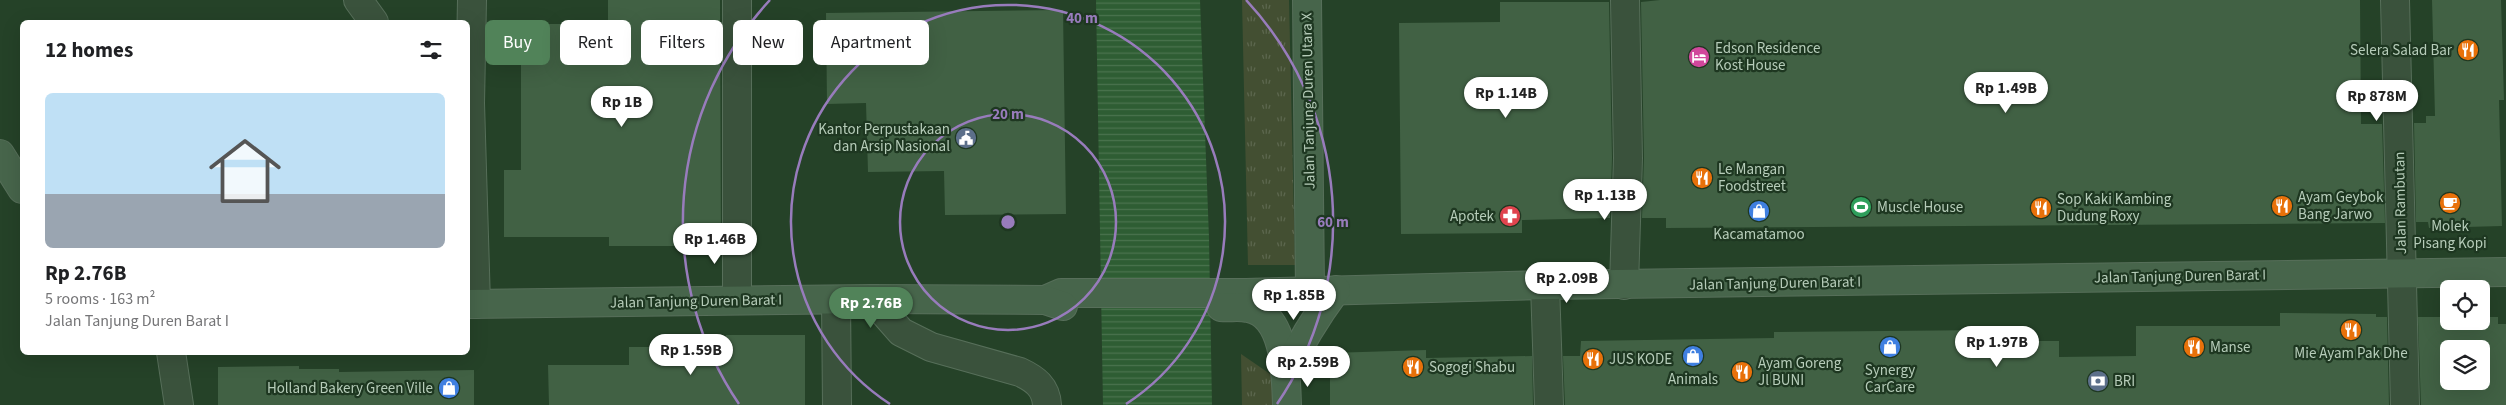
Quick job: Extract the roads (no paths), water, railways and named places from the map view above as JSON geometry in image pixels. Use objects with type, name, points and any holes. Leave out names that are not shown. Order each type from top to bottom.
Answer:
[{"type":"street","points":[[358,0],[373,20]]},
{"type":"street","points":[[470,68],[472,0]]},
{"type":"street","points":[[736,0],[737,300]]},
{"type":"street","name":"Jalan Tanjung Duren Utara X","points":[[1307,0],[1323,291]]},
{"type":"street","points":[[1624,285],[1628,158],[1625,0]]},
{"type":"street","name":"Jalan Rambutan","points":[[2395,0],[2405,405]]},
{"type":"street","points":[[0,154],[20,186]]},
{"type":"street","points":[[470,169],[472,304]]},
{"type":"street","name":"Jalan Tanjung Duren Barat I","points":[[472,304],[872,299],[1248,300],[1323,291],[1545,286],[2506,272]]},
{"type":"street","points":[[1545,286],[1549,405]]},
{"type":"street","points":[[1286,373],[1323,291]]},
{"type":"street","points":[[872,299],[901,332],[931,347],[1020,372],[1031,378],[1042,387],[1047,405]]},
{"type":"street","points":[[836,300],[837,405]]},
{"type":"street","points":[[1248,300],[1268,317],[1280,344],[1286,373],[1287,405]]},
{"type":"street","points":[[171,355],[179,405]]},
{"type":"place","name":"Selera Salad Bar","points":[[2468,50]]},
{"type":"place","name":"Edson Residence Kost House","points":[[1699,57]]},
{"type":"place","name":"Kantor Perpustakaan dan Arsip Nasional","points":[[966,138]]},
{"type":"place","name":"Le Mangan Foodstreet","points":[[1702,178]]},
{"type":"place","name":"Molek Pisang Kopi","points":[[2450,203]]},
{"type":"place","name":"Ayam Geybok Bang Jarwo","points":[[2282,206]]},
{"type":"place","name":"Muscle House","points":[[1861,207]]},
{"type":"place","name":"Sop Kaki Kambing Dudung Roxy","points":[[2041,208]]},
{"type":"place","name":"Kacamatamoo","points":[[1759,211]]},
{"type":"place","name":"Apotek","points":[[1510,216]]},
{"type":"place","name":"Mie Ayam Pak Dhe","points":[[2351,330]]},
{"type":"place","name":"Synergy CarCare","points":[[1890,347]]},
{"type":"place","name":"Manse","points":[[2194,347]]},
{"type":"place","name":"Animals","points":[[1693,356]]},
{"type":"place","name":"JUS KODE","points":[[1593,359]]},
{"type":"place","name":"Sogogi Shabu","points":[[1413,367]]},
{"type":"place","name":"Ayam Goreng Jl BUNI","points":[[1742,372]]},
{"type":"place","name":"BRI","points":[[2098,381]]},
{"type":"place","name":"Holland Bakery Green Ville","points":[[449,388]]}]
